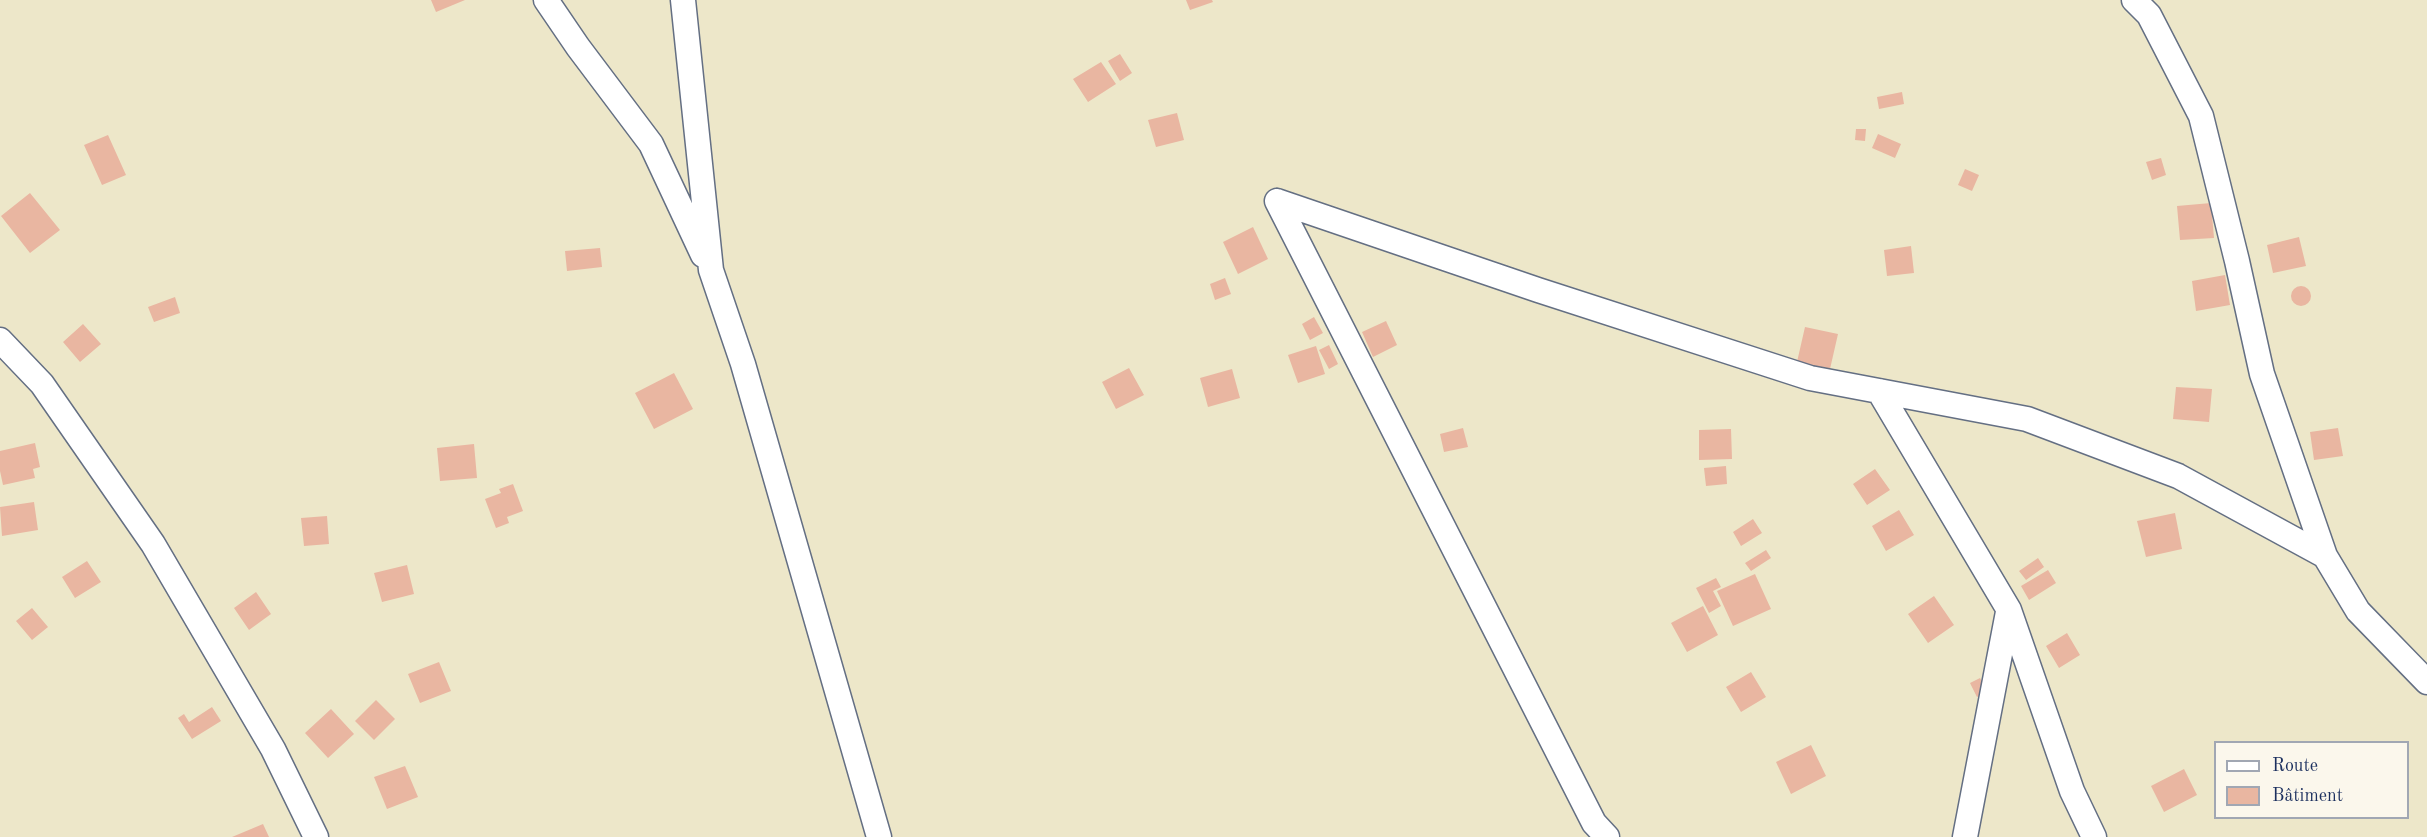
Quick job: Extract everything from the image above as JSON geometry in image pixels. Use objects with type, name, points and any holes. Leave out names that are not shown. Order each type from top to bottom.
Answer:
[{"type":"street","points":[[546,0],[578,47],[651,144],[711,270],[743,364],[879,837]]},
{"type":"street","points":[[683,0],[711,270]]},
{"type":"street","points":[[2134,0],[2149,15],[2201,116],[2262,374],[2325,556],[2358,611],[2427,682]]},
{"type":"street","points":[[1607,837],[1594,823],[1278,201],[1538,291],[1810,378],[2027,419],[2178,476],[2325,556]]},
{"type":"street","points":[[0,340],[42,384],[153,544],[273,749],[316,837]]},
{"type":"street","points":[[1879,391],[2009,610],[2072,791],[2094,837]]},
{"type":"street","points":[[1965,837],[2009,610]]},
{"type":"building","points":[[431,0],[465,0],[436,12]]},
{"type":"building","points":[[1186,0],[1212,0],[1213,2],[1190,10]]},
{"type":"building","points":[[1120,54],[1132,73],[1120,81],[1108,61]]},
{"type":"building","points":[[1101,62],[1116,84],[1088,102],[1073,79]]},
{"type":"building","points":[[1902,92],[1904,104],[1879,109],[1877,97]]},
{"type":"building","points":[[1177,113],[1184,140],[1156,147],[1148,120]]},
{"type":"building","points":[[1856,129],[1866,129],[1865,141],[1855,140]]},
{"type":"building","points":[[1878,134],[1901,144],[1895,158],[1872,148]]},
{"type":"building","points":[[108,135],[126,175],[102,185],[84,145]]},
{"type":"building","points":[[2161,158],[2166,175],[2152,180],[2146,162]]},
{"type":"building","points":[[1965,169],[1979,175],[1972,191],[1958,185]]},
{"type":"building","points":[[30,193],[60,230],[30,253],[1,216]]},
{"type":"building","points":[[2211,203],[2214,238],[2180,240],[2177,206]]},
{"type":"building","points":[[1253,227],[1268,259],[1238,274],[1223,242]]},
{"type":"building","points":[[2299,237],[2306,266],[2273,273],[2267,245]]},
{"type":"building","points":[[1911,246],[1914,273],[1887,276],[1884,250]]},
{"type":"building","points":[[600,248],[602,267],[567,271],[565,251]]},
{"type":"building","points":[[2225,275],[2230,305],[2196,311],[2192,281]]},
{"type":"building","points":[[1225,278],[1231,294],[1215,300],[1210,284]]},
{"type":"building","points":[[2301,286],[2308,289],[2311,296],[2308,303],[2301,306],[2294,303],[2291,296],[2294,289]]},
{"type":"building","points":[[175,297],[180,313],[154,322],[148,307]]},
{"type":"building","points":[[1314,317],[1323,333],[1310,340],[1302,324]]},
{"type":"building","points":[[1386,321],[1397,345],[1373,357],[1362,332]]},
{"type":"building","points":[[83,324],[101,344],[80,362],[63,342]]},
{"type":"building","points":[[1805,327],[1838,334],[1830,369],[1797,362]]},
{"type":"building","points":[[1329,345],[1338,364],[1329,369],[1319,350]]},
{"type":"building","points":[[1316,346],[1325,374],[1298,383],[1288,355]]},
{"type":"building","points":[[1129,368],[1144,395],[1116,409],[1102,382]]},
{"type":"building","points":[[1232,369],[1240,398],[1208,407],[1200,378]]},
{"type":"building","points":[[674,373],[693,409],[654,429],[635,393]]},
{"type":"building","points":[[2176,387],[2212,389],[2209,422],[2173,419]]},
{"type":"building","points":[[1463,428],[1468,447],[1444,452],[1440,434]]},
{"type":"building","points":[[2338,428],[2343,456],[2314,460],[2310,432]]},
{"type":"building","points":[[1731,429],[1732,459],[1699,460],[1699,430]]},
{"type":"building","points":[[35,443],[40,467],[33,469],[35,478],[3,485],[0,451]]},
{"type":"building","points":[[474,444],[477,478],[440,481],[437,448]]},
{"type":"building","points":[[1726,466],[1727,484],[1706,486],[1704,468]]},
{"type":"building","points":[[1875,469],[1890,490],[1867,505],[1853,484]]},
{"type":"building","points":[[513,484],[523,511],[507,517],[509,523],[496,528],[485,499],[501,493],[499,489]]},
{"type":"building","points":[[34,502],[38,530],[2,536],[0,507]]},
{"type":"building","points":[[1899,510],[1914,535],[1886,551],[1872,526]]},
{"type":"building","points":[[2175,513],[2182,549],[2146,557],[2137,521]]},
{"type":"building","points":[[327,516],[329,544],[304,546],[301,518]]},
{"type":"building","points":[[1753,519],[1762,533],[1741,546],[1733,532]]},
{"type":"building","points":[[1766,550],[1771,558],[1751,571],[1745,563]]},
{"type":"building","points":[[2038,558],[2044,567],[2026,580],[2019,571]]},
{"type":"building","points":[[87,561],[101,582],[75,598],[62,577]]},
{"type":"building","points":[[407,565],[414,594],[382,602],[374,573]]},
{"type":"building","points":[[2048,570],[2056,583],[2029,600],[2021,586]]},
{"type":"building","points":[[1755,574],[1771,609],[1733,626],[1717,591]]},
{"type":"building","points":[[1716,578],[1721,587],[1713,591],[1721,606],[1709,613],[1696,588]]},
{"type":"building","points":[[256,592],[271,614],[249,630],[234,608]]},
{"type":"building","points":[[1934,596],[1954,625],[1928,643],[1908,614]]},
{"type":"building","points":[[1703,606],[1718,635],[1687,652],[1671,623]]},
{"type":"building","points":[[32,608],[48,627],[32,640],[16,621]]},
{"type":"building","points":[[2067,633],[2080,655],[2059,668],[2046,646]]},
{"type":"building","points":[[439,662],[451,691],[420,703],[408,674]]},
{"type":"building","points":[[1751,672],[1766,697],[1741,712],[1726,687]]},
{"type":"building","points":[[1980,678],[1988,692],[1977,697],[1970,683]]},
{"type":"building","points":[[376,700],[395,719],[374,740],[355,721]]},
{"type":"building","points":[[212,707],[221,721],[192,739],[178,718],[184,714],[189,722]]},
{"type":"building","points":[[331,709],[354,734],[328,758],[305,733]]},
{"type":"building","points":[[1811,745],[1826,776],[1791,794],[1776,762]]},
{"type":"building","points":[[405,766],[418,797],[387,809],[374,777]]},
{"type":"building","points":[[2184,769],[2197,795],[2164,812],[2151,786]]},
{"type":"building","points":[[263,824],[269,837],[232,837]]}]
